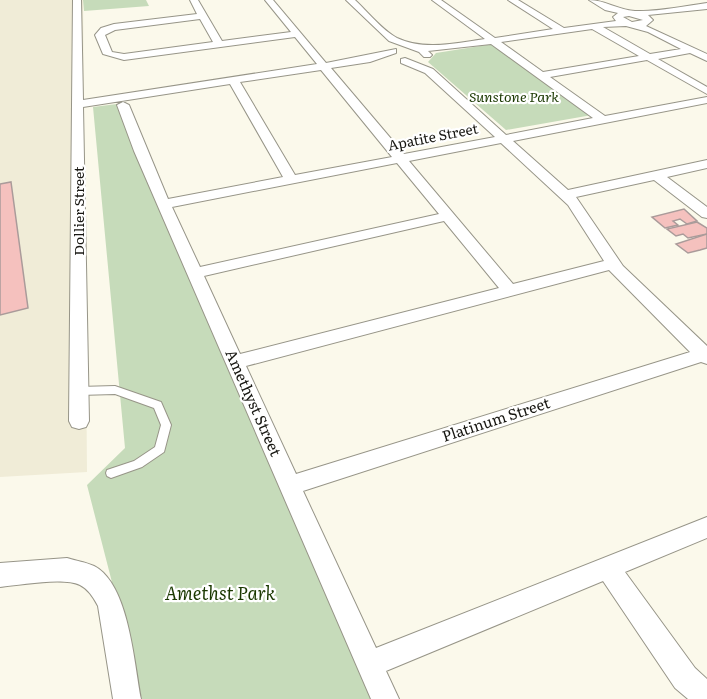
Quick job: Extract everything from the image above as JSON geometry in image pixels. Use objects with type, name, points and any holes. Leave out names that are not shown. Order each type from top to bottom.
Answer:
[{"type":"street","name":"Dollier Street","points":[[77,0],[79,421]]},
{"type":"street","points":[[194,0],[219,45]]},
{"type":"street","points":[[269,0],[510,291]]},
{"type":"street","points":[[350,0],[392,39],[426,52],[427,62]]},
{"type":"street","points":[[436,0],[602,120]]},
{"type":"street","points":[[512,0],[563,31]]},
{"type":"street","points":[[593,0],[651,30],[700,50]]},
{"type":"street","points":[[608,8],[618,17],[649,21],[707,8]]},
{"type":"street","points":[[79,104],[399,55],[415,48],[451,47],[707,8]]},
{"type":"street","points":[[203,16],[114,27],[104,30],[100,35],[107,52],[119,57],[298,34]]},
{"type":"street","points":[[606,24],[618,17]]},
{"type":"street","points":[[649,21],[700,50],[707,58]]},
{"type":"street","points":[[594,26],[707,91]]},
{"type":"street","points":[[392,39],[399,55]]},
{"type":"street","points":[[427,62],[451,47]]},
{"type":"street","points":[[541,75],[700,50]]},
{"type":"street","points":[[399,55],[427,62],[502,139],[566,195],[582,213],[612,264],[705,355]]},
{"type":"street","points":[[233,80],[291,180]]},
{"type":"street","points":[[105,100],[123,105],[133,97],[144,94]]},
{"type":"street","name":"Apatite Street","points":[[165,204],[707,100]]},
{"type":"street","name":"Amethyst Street","points":[[123,105],[137,144],[194,273],[386,699]]},
{"type":"street","points":[[566,195],[707,164]]},
{"type":"street","points":[[657,176],[707,214]]},
{"type":"street","points":[[194,273],[449,216]]},
{"type":"street","points":[[236,362],[612,264]]},
{"type":"street","name":"Platinum Street","points":[[289,486],[705,355]]},
{"type":"street","points":[[370,664],[707,526]]},
{"type":"street","points":[[607,566],[685,678],[707,697]]},
{"type":"street","points":[[0,576],[67,570],[87,575],[102,588],[110,604],[127,699]]},
{"type":"lane","points":[[79,391],[115,390],[158,405],[166,425],[160,449],[138,464],[111,473]]},
{"type":"shaded area","points":[[0,0],[83,0],[87,472],[0,477]]},
{"type":"green space","points":[[83,0],[146,0],[149,6],[84,11]]},
{"type":"green space","name":"Sunstone Park","points":[[493,44],[592,115],[506,130],[428,62],[436,53]]},
{"type":"green space","name":"Amethst Park","points":[[117,104],[377,699],[142,699],[87,485],[125,448],[93,107]]},
{"type":"building","points":[[11,182],[28,308],[0,315],[0,184]]},
{"type":"building","points":[[684,209],[697,221],[687,224],[680,219],[673,221],[678,225],[665,228],[652,217]]},
{"type":"building","points":[[697,222],[707,228],[707,234],[688,238],[683,234],[676,236],[667,229]]},
{"type":"building","points":[[707,234],[707,248],[688,253],[676,244]]}]
